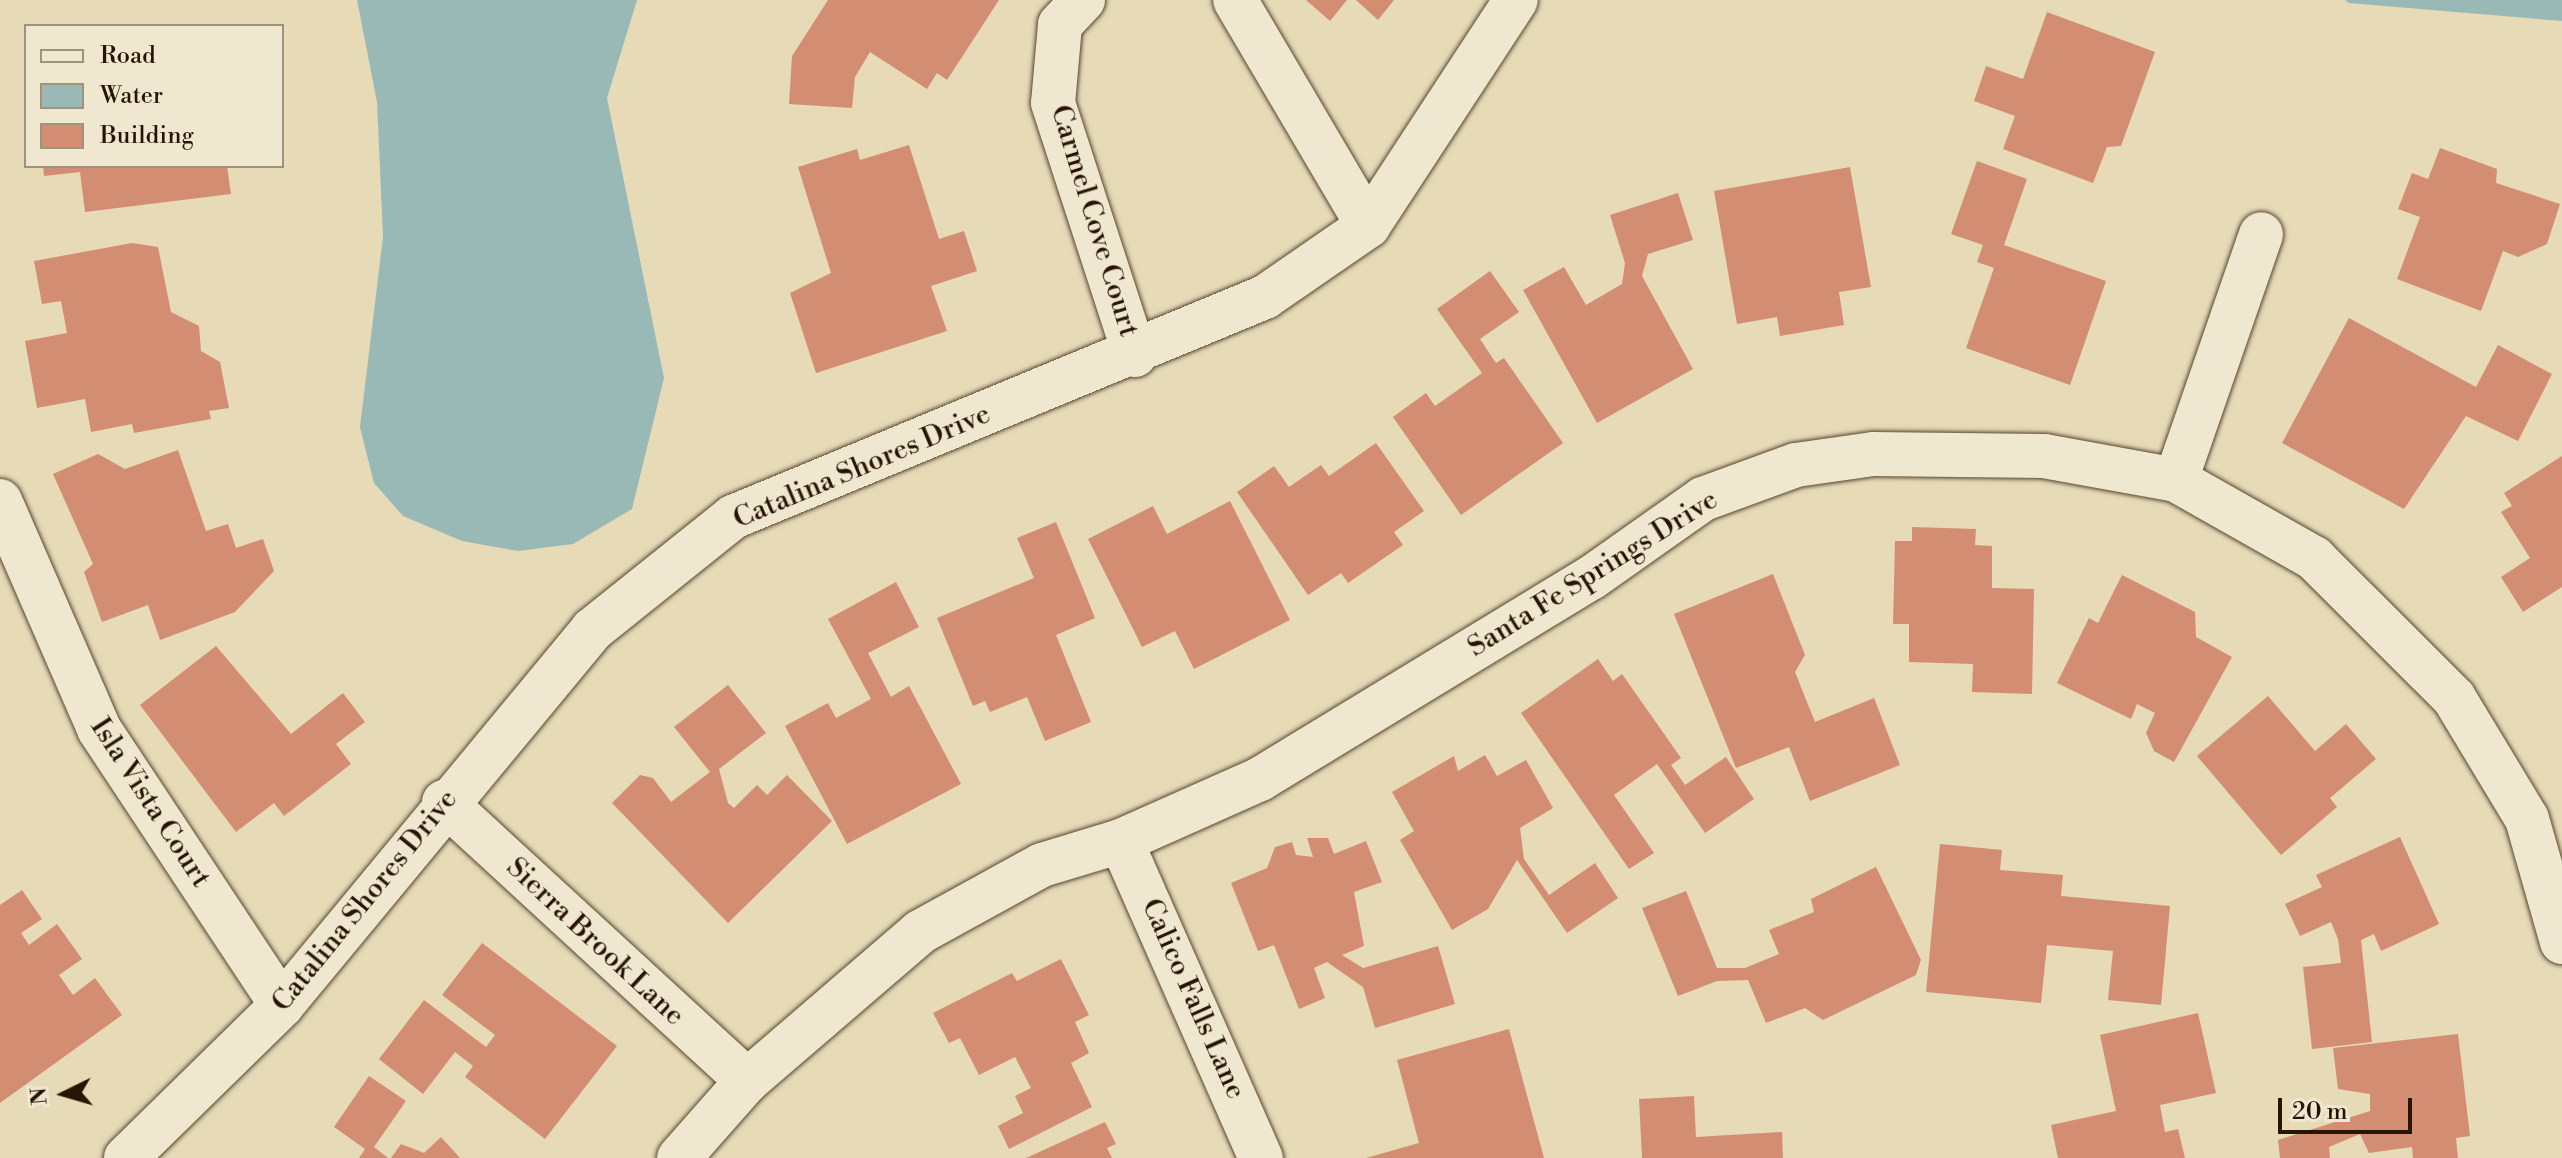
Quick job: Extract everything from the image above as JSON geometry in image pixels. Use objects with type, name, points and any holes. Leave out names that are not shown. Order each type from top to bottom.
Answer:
[{"type":"street","name":"Carmel Cove Court","points":[[1083,0],[1060,25],[1053,103],[1135,355]]},
{"type":"street","points":[[1235,0],[1368,226]]},
{"type":"street","name":"Catalina Shores Drive","points":[[126,1158],[282,1005],[444,802],[592,630],[733,517],[1135,355],[1265,297],[1368,226],[1516,0]]},
{"type":"street","points":[[2176,480],[2261,234]]},
{"type":"street","name":"Santa Fe Springs Drive","points":[[679,1158],[747,1081],[920,932],[1042,865],[1121,841],[1260,779],[1591,578],[1703,499],[1796,465],[1873,454],[2044,456],[2176,480],[2314,558],[2454,698],[2527,819],[2562,942]]},
{"type":"street","name":"Isla Vista Court","points":[[0,501],[99,729],[282,1005]]},
{"type":"street","name":"Sierra Brook Lane","points":[[444,802],[747,1081]]},
{"type":"street","name":"Calico Falls Lane","points":[[1121,841],[1261,1158]]},
{"type":"water","points":[[357,0],[637,0],[607,98],[664,378],[632,509],[573,544],[518,551],[462,541],[403,516],[374,483],[360,427],[383,237],[377,102]]},
{"type":"water","points":[[2345,0],[2562,0],[2562,21],[2349,3]]},
{"type":"building","points":[[828,0],[999,0],[947,80],[937,73],[927,89],[870,52],[855,77],[852,108],[789,104],[792,56]]},
{"type":"building","points":[[1306,0],[1347,0],[1330,21]]},
{"type":"building","points":[[1356,0],[1394,0],[1378,20]]},
{"type":"building","points":[[2047,12],[2155,52],[2121,146],[2107,147],[2093,183],[2003,149],[2015,116],[1974,101],[1986,66],[2023,79]]},
{"type":"building","points":[[909,145],[939,239],[964,231],[977,271],[931,286],[947,331],[816,373],[790,293],[831,273],[798,167],[857,149],[860,160]]},
{"type":"building","points":[[2440,148],[2497,169],[2496,183],[2560,204],[2547,244],[2518,257],[2503,251],[2481,311],[2397,279],[2420,217],[2398,209],[2412,173],[2428,179]]},
{"type":"building","points":[[1977,161],[2027,179],[2004,245],[2106,281],[2070,385],[1966,348],[1994,268],[1977,262],[1983,245],[1951,234]]},
{"type":"building","points":[[1850,167],[1871,287],[1839,292],[1844,325],[1780,336],[1777,317],[1737,324],[1714,191]]},
{"type":"building","points":[[43,168],[227,168],[231,194],[85,212],[80,172],[44,176]]},
{"type":"building","points":[[1678,193],[1693,240],[1648,254],[1642,276],[1693,369],[1597,423],[1523,290],[1564,267],[1586,305],[1622,284],[1625,263],[1610,215]]},
{"type":"building","points":[[132,243],[158,247],[171,312],[199,326],[201,351],[220,362],[229,408],[209,411],[211,419],[134,433],[132,424],[91,432],[85,399],[37,408],[25,341],[67,333],[61,301],[42,304],[34,261]]},
{"type":"building","points":[[1490,271],[1519,312],[1480,339],[1496,363],[1504,358],[1563,443],[1461,515],[1393,417],[1426,393],[1435,406],[1482,373],[1437,309]]},
{"type":"building","points":[[2349,318],[2476,387],[2498,345],[2552,374],[2518,441],[2466,416],[2404,509],[2282,443]]},
{"type":"building","points":[[1376,443],[1424,511],[1394,532],[1403,545],[1348,583],[1341,573],[1308,595],[1237,492],[1274,466],[1289,487],[1321,465],[1329,476]]},
{"type":"building","points":[[178,450],[206,531],[228,524],[236,548],[263,539],[274,571],[235,612],[160,640],[148,605],[102,622],[84,572],[93,564],[53,474],[98,454],[125,469]]},
{"type":"building","points":[[2562,456],[2562,587],[2523,612],[2501,577],[2530,558],[2501,512],[2512,506],[2504,493]]},
{"type":"building","points":[[1230,501],[1290,620],[1194,669],[1175,631],[1142,647],[1088,539],[1153,506],[1167,534]]},
{"type":"building","points":[[1056,522],[1095,618],[1056,635],[1091,722],[1045,741],[1027,697],[990,712],[985,701],[973,706],[937,618],[1034,578],[1017,538]]},
{"type":"building","points":[[1912,527],[1976,529],[1975,545],[1992,546],[1992,588],[2034,589],[2032,694],[1972,692],[1973,664],[1909,662],[1909,624],[1893,624],[1895,541],[1912,541]]},
{"type":"building","points":[[1773,574],[1805,655],[1795,672],[1815,722],[1874,698],[1900,765],[1810,801],[1789,747],[1736,768],[1674,614]]},
{"type":"building","points":[[2122,575],[2195,612],[2196,637],[2232,657],[2174,762],[2154,751],[2146,733],[2155,713],[2137,704],[2131,719],[2057,683],[2089,618],[2098,623]]},
{"type":"building","points":[[896,582],[919,627],[868,653],[891,697],[909,686],[961,784],[847,844],[785,726],[828,703],[836,718],[871,699],[828,619]]},
{"type":"building","points":[[216,646],[291,734],[343,693],[365,722],[336,744],[351,764],[284,816],[274,803],[236,832],[140,705]]},
{"type":"building","points":[[1598,659],[1613,681],[1622,674],[1681,758],[1671,765],[1685,785],[1726,757],[1754,799],[1705,833],[1657,764],[1614,795],[1654,853],[1629,869],[1521,713]]},
{"type":"building","points":[[728,685],[766,733],[719,769],[728,803],[734,808],[757,785],[767,795],[787,775],[832,821],[728,923],[612,803],[640,775],[653,778],[671,802],[710,772],[674,727]]},
{"type":"building","points":[[2268,696],[2315,751],[2346,724],[2376,759],[2330,798],[2337,807],[2281,855],[2197,756]]},
{"type":"building","points":[[1485,755],[1497,776],[1526,760],[1553,808],[1520,828],[1524,859],[1549,895],[1595,863],[1618,898],[1567,933],[1517,860],[1488,909],[1452,930],[1400,840],[1414,831],[1392,792],[1454,756],[1458,771]]},
{"type":"building","points":[[2400,837],[2439,924],[2381,951],[2374,934],[2361,940],[2372,1042],[2312,1049],[2303,967],[2341,963],[2338,939],[2331,922],[2300,936],[2285,904],[2322,887],[2316,875]]},
{"type":"building","points":[[1307,838],[1328,838],[1334,854],[1366,841],[1382,882],[1354,892],[1364,946],[1342,955],[1363,968],[1438,946],[1455,1004],[1375,1028],[1363,987],[1327,962],[1314,968],[1325,998],[1299,1009],[1274,945],[1258,951],[1231,883],[1267,868],[1275,847],[1292,842],[1296,855],[1313,857]]},
{"type":"building","points":[[1940,844],[2002,850],[2000,870],[2063,875],[2061,896],[2170,906],[2161,1005],[2108,1000],[2113,951],[2047,945],[2041,1003],[1926,992]]},
{"type":"building","points":[[1876,867],[1921,960],[1916,975],[1823,1020],[1805,1008],[1766,1023],[1748,980],[1717,981],[1678,996],[1642,908],[1686,891],[1717,968],[1745,968],[1779,954],[1769,930],[1814,912],[1811,899]]},
{"type":"building","points":[[22,890],[42,919],[21,933],[29,945],[57,924],[82,959],[59,975],[73,995],[95,978],[122,1015],[0,1103],[0,905]]},
{"type":"building","points":[[482,943],[617,1046],[545,1139],[465,1077],[473,1066],[455,1052],[423,1094],[379,1059],[424,1000],[486,1047],[495,1035],[442,995]]},
{"type":"building","points":[[1061,959],[1089,1015],[1075,1022],[1089,1053],[1071,1063],[1092,1107],[1009,1149],[998,1126],[1023,1113],[1015,1096],[1031,1088],[1015,1057],[979,1075],[960,1038],[949,1043],[933,1013],[1012,973],[1017,981]]},
{"type":"building","points":[[2198,1013],[2216,1093],[2160,1105],[2165,1132],[2178,1129],[2185,1158],[2058,1158],[2051,1125],[2116,1111],[2100,1035]]},
{"type":"building","points":[[1509,1029],[1544,1158],[1366,1158],[1419,1143],[1397,1060]]},
{"type":"building","points":[[2458,1034],[2470,1136],[2456,1138],[2458,1158],[2413,1158],[2412,1147],[2369,1153],[2360,1134],[2329,1147],[2330,1158],[2280,1158],[2278,1140],[2370,1111],[2370,1094],[2338,1089],[2333,1048]]},
{"type":"building","points":[[369,1076],[406,1101],[374,1147],[388,1158],[359,1158],[365,1149],[334,1127]]},
{"type":"building","points":[[1694,1096],[1696,1137],[1782,1132],[1783,1158],[1642,1158],[1639,1099]]},
{"type":"building","points":[[1105,1122],[1116,1144],[1107,1148],[1112,1158],[1026,1158]]},
{"type":"building","points":[[441,1137],[460,1158],[391,1158],[401,1144],[424,1153]]}]
